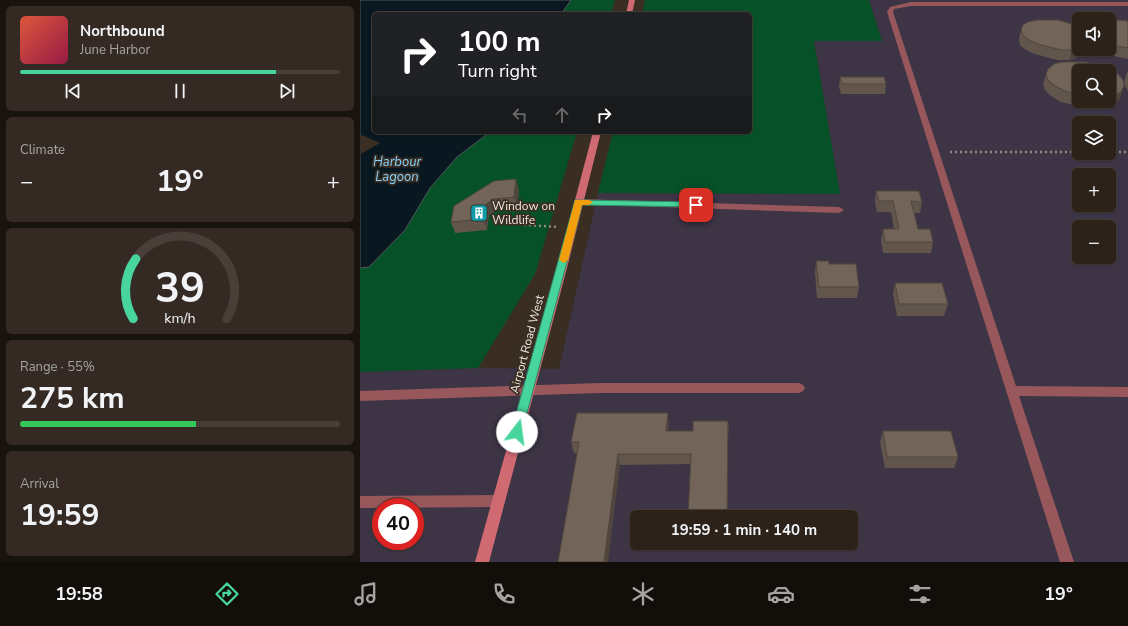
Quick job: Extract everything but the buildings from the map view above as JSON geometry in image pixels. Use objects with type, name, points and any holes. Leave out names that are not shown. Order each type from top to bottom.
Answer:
[{"type":"street","points":[[629,12],[632,0]]},
{"type":"street","name":"Airport Road West","points":[[482,562],[573,227],[578,202],[596,134]]},
{"type":"lane","points":[[1067,562],[890,12],[892,8],[911,4],[1128,4]]},
{"type":"lane","points":[[578,202],[839,210]]},
{"type":"lane","points":[[360,396],[600,388],[799,388]]},
{"type":"lane","points":[[1012,391],[1128,392]]},
{"type":"lane","points":[[360,502],[498,501]]},
{"type":"path","points":[[935,152],[1072,152]]},
{"type":"path","points":[[1116,152],[1128,152]]},
{"type":"path","points":[[495,217],[507,222],[531,227],[573,227]]},
{"type":"shaded area","points":[[869,0],[1128,0],[1128,562],[360,562],[360,372],[478,368],[559,369],[598,193],[840,194],[814,41],[882,41]]},
{"type":"green space","points":[[360,0],[615,0],[612,12],[372,12],[372,134],[576,134],[535,274],[478,368],[360,372]]},
{"type":"green space","points":[[645,0],[869,0],[882,41],[814,41],[840,194],[598,193],[613,134],[752,134],[752,12],[642,12]]},
{"type":"water","name":"Harbour Lagoon","points":[[360,0],[571,0],[562,12],[372,12],[372,134],[487,134],[457,157],[430,188],[405,230],[369,267],[360,268]]},
{"type":"pier","points":[[362,135],[380,143],[361,154],[360,137]]},
{"type":"slow traffic","points":[[564,260],[578,202],[589,202]]},
{"type":"place","name":"Window on Wildlife","points":[[479,213]]},
{"type":"route","points":[[517,432],[573,227],[578,202],[696,205]]}]
